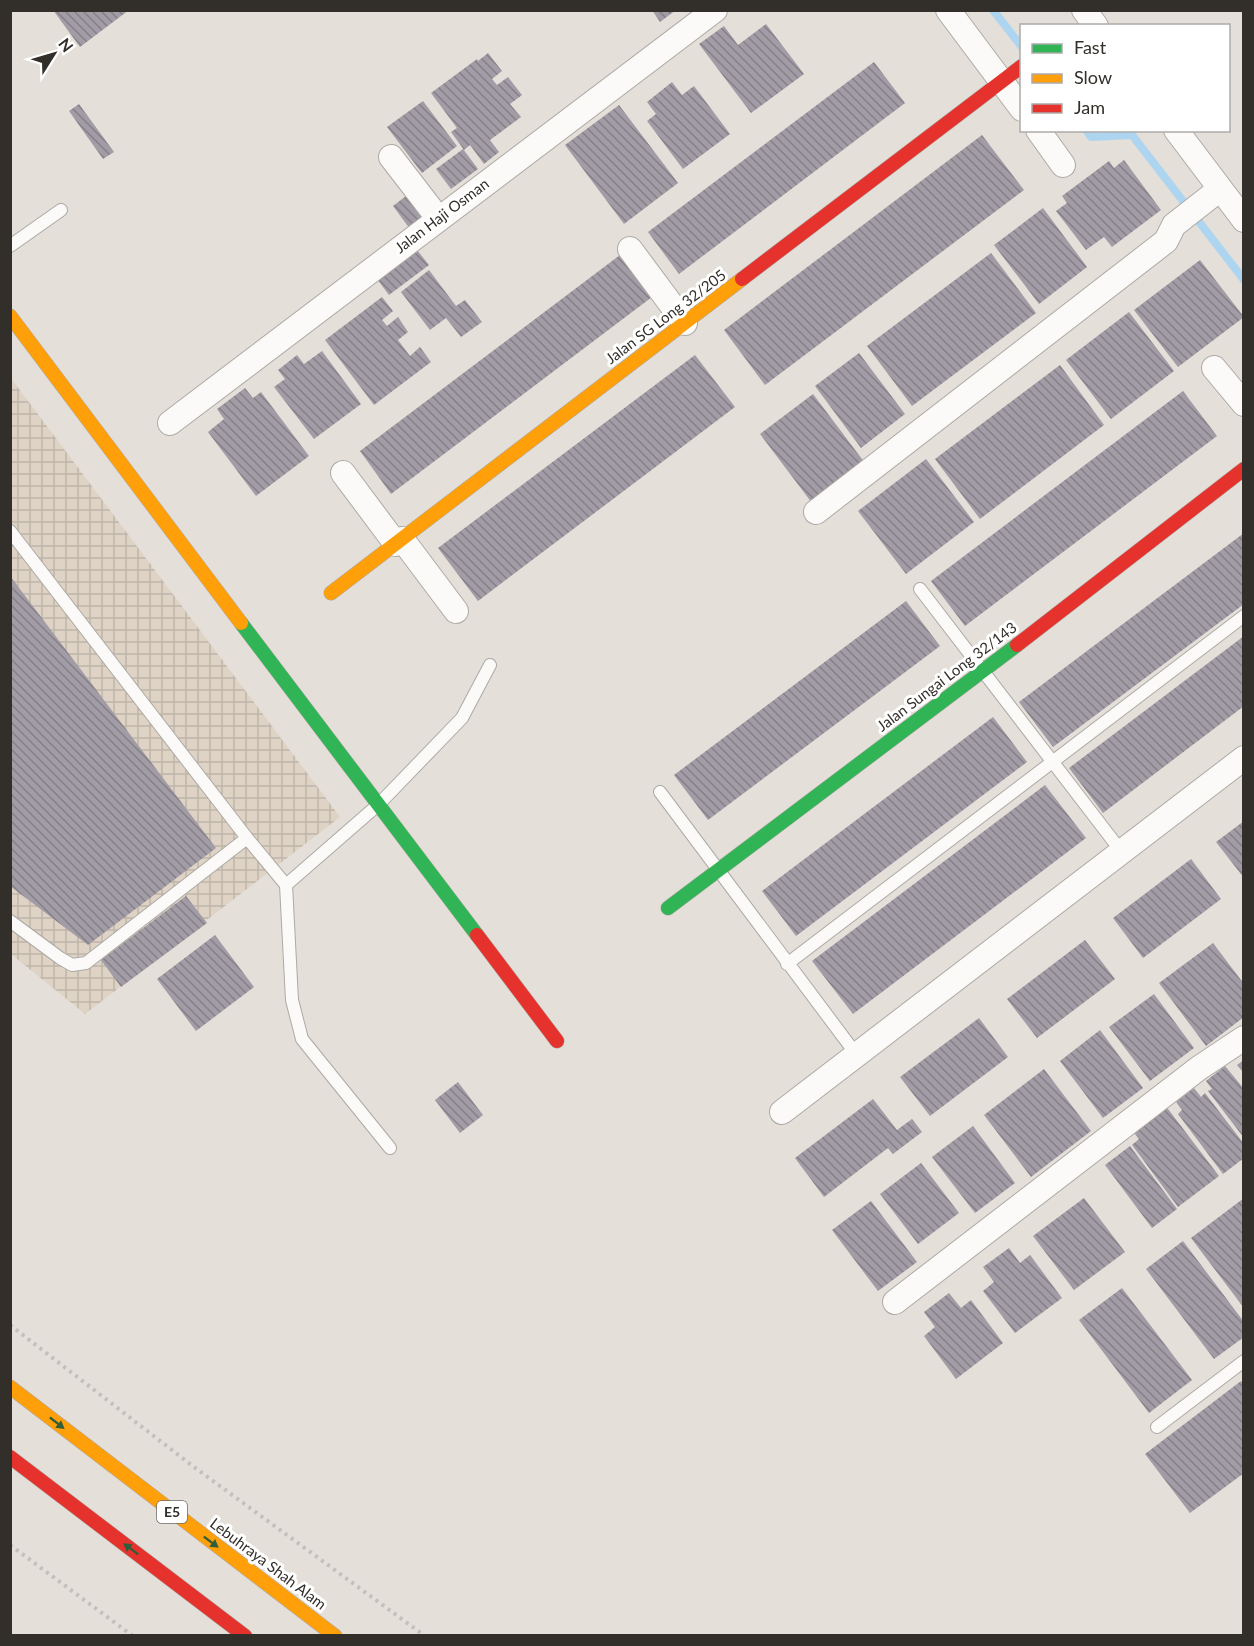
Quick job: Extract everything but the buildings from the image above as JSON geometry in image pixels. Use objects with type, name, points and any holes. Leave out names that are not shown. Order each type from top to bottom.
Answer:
[{"type":"main road","name":"Jalan SG Long 32/205","points":[[331,593],[1020,68]]},
{"type":"main road","points":[[10,316],[557,1041]]},
{"type":"main road","name":"Jalan Sungai Long 32/143","points":[[668,908],[984,671],[1244,469]]},
{"type":"main road","name":"Lebuhraya Shah Alam","points":[[10,1387],[335,1635]]},
{"type":"main road","points":[[10,1457],[245,1635]]},
{"type":"street","name":"Jalan Haji Osman","points":[[170,423],[715,10]]},
{"type":"street","points":[[948,10],[1020,106]]},
{"type":"street","points":[[1039,132],[1063,165]]},
{"type":"street","points":[[1177,132],[1244,220]]},
{"type":"street","points":[[391,157],[438,218]]},
{"type":"street","points":[[816,512],[1166,241],[1174,225],[1220,189]]},
{"type":"street","points":[[630,249],[685,323]]},
{"type":"street","points":[[1214,368],[1244,404]]},
{"type":"street","points":[[343,473],[456,611]]},
{"type":"street","points":[[782,1112],[1244,758]]},
{"type":"street","points":[[895,1302],[1199,1068],[1244,1038]]},
{"type":"lane","points":[[10,246],[61,210]]},
{"type":"lane","points":[[10,531],[247,838],[286,885],[292,1000],[302,1040],[390,1148]]},
{"type":"lane","points":[[920,589],[1121,851]]},
{"type":"lane","points":[[787,964],[1244,616]]},
{"type":"lane","points":[[286,885],[379,804],[462,718],[490,665]]},
{"type":"lane","points":[[660,792],[856,1054]]},
{"type":"lane","points":[[10,921],[66,962],[72,965],[86,963],[247,838]]},
{"type":"lane","points":[[1157,1427],[1244,1361]]},
{"type":"path","points":[[10,1325],[194,1467],[425,1635]]},
{"type":"path","points":[[10,1545],[133,1635]]},
{"type":"shaded area","points":[[10,377],[340,817],[85,1014],[11,954]]},
{"type":"waterway","points":[[993,10],[1020,44]]},
{"type":"waterway","points":[[1087,132],[1091,137],[1132,135],[1244,280]]},
{"type":"traffic: fast","points":[[241,623],[477,935]]},
{"type":"traffic: fast","points":[[668,908],[1017,645]]},
{"type":"traffic: slow","points":[[331,593],[742,279]]},
{"type":"traffic: slow","points":[[10,316],[241,623]]},
{"type":"traffic: slow","points":[[10,1387],[335,1636]]},
{"type":"traffic: jam","points":[[742,279],[1020,68]]},
{"type":"traffic: jam","points":[[1017,645],[1244,469]]},
{"type":"traffic: jam","points":[[477,935],[557,1041]]},
{"type":"traffic: jam","points":[[10,1457],[245,1636]]}]
